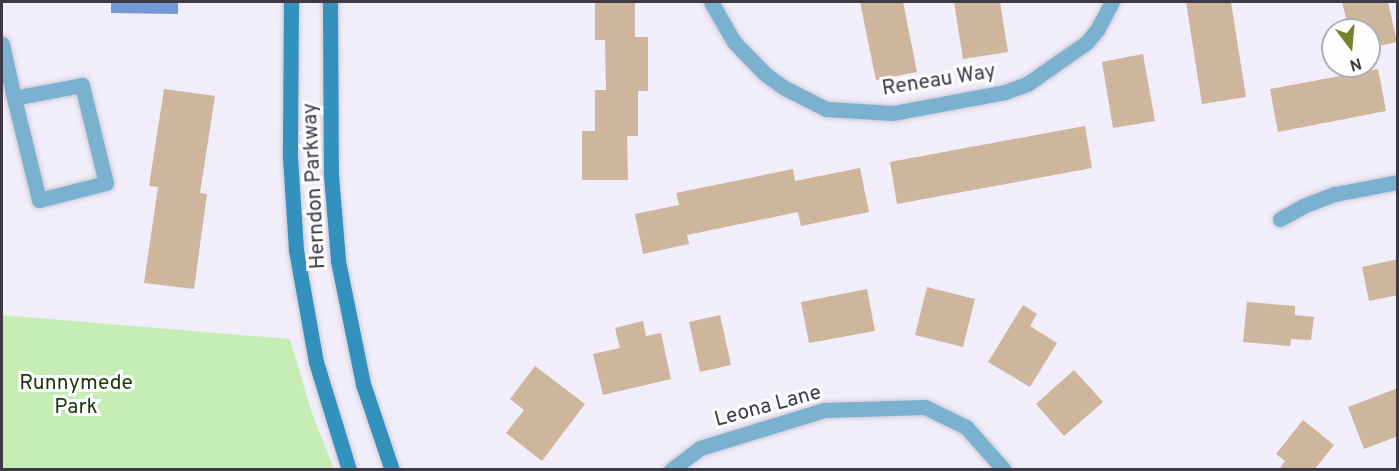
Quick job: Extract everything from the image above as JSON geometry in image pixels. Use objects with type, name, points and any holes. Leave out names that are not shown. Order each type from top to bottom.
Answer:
[{"type":"main road","name":"Herndon Parkway","points":[[291,2],[290,157],[296,250],[316,362],[349,470]]},
{"type":"main road","name":"Herndon Parkway","points":[[330,2],[331,175],[338,261],[363,384],[392,470]]},
{"type":"street","name":"Reneau Way","points":[[711,2],[734,42],[765,74],[783,87],[826,109],[893,113],[1005,92],[1027,84],[1086,43],[1097,30],[1112,2]]},
{"type":"street","points":[[2,44],[14,98],[39,200],[106,183],[82,85],[14,98]]},
{"type":"street","points":[[1280,219],[1303,206],[1335,194],[1398,182]]},
{"type":"street","name":"Leona Lane","points":[[671,470],[700,448],[824,410],[925,407],[966,428],[1004,470]]},
{"type":"green space","name":"Runnymede Park","points":[[2,315],[290,339],[311,410],[334,469],[2,469]]},
{"type":"water","points":[[111,2],[178,2],[178,14],[111,13]]},
{"type":"building","points":[[595,2],[635,2],[635,37],[648,37],[648,91],[638,91],[638,136],[627,136],[628,180],[582,180],[582,131],[595,131],[595,90],[606,90],[605,40],[595,40]]},
{"type":"building","points":[[860,2],[903,2],[917,72],[876,80]]},
{"type":"building","points":[[954,2],[1000,2],[1008,52],[963,59]]},
{"type":"building","points":[[1186,2],[1231,2],[1246,97],[1202,104]]},
{"type":"building","points":[[1342,2],[1388,2],[1397,42],[1381,45],[1381,18],[1346,18]]},
{"type":"building","points":[[1143,54],[1155,121],[1113,128],[1102,62]]},
{"type":"building","points":[[1329,78],[1380,78],[1386,111],[1278,132],[1270,89]]},
{"type":"building","points":[[164,89],[215,96],[200,193],[207,194],[194,289],[144,283],[158,187],[149,186]]},
{"type":"building","points":[[1085,126],[1092,168],[897,204],[890,162]]},
{"type":"building","points":[[860,168],[869,212],[801,226],[798,212],[687,235],[689,244],[643,254],[635,214],[679,205],[676,193],[793,169],[795,181]]},
{"type":"building","points":[[1398,259],[1398,295],[1369,301],[1362,267]]},
{"type":"building","points":[[927,287],[975,299],[963,347],[915,335]]},
{"type":"building","points":[[867,289],[875,331],[809,343],[801,302]]},
{"type":"building","points":[[1247,302],[1295,306],[1295,315],[1314,317],[1311,340],[1291,339],[1290,346],[1243,342]]},
{"type":"building","points":[[1023,305],[1037,314],[1030,326],[1057,343],[1030,387],[988,362]]},
{"type":"building","points":[[720,315],[731,365],[700,372],[689,322]]},
{"type":"building","points":[[643,321],[646,336],[661,333],[671,379],[603,395],[593,354],[620,348],[615,328]]},
{"type":"building","points":[[535,366],[585,404],[542,461],[506,433],[524,410],[510,399]]},
{"type":"building","points":[[1074,370],[1103,402],[1064,436],[1036,404]]},
{"type":"building","points":[[1398,388],[1398,436],[1364,449],[1348,407]]},
{"type":"building","points":[[1303,420],[1334,445],[1314,470],[1279,470],[1285,461],[1276,454]]}]
